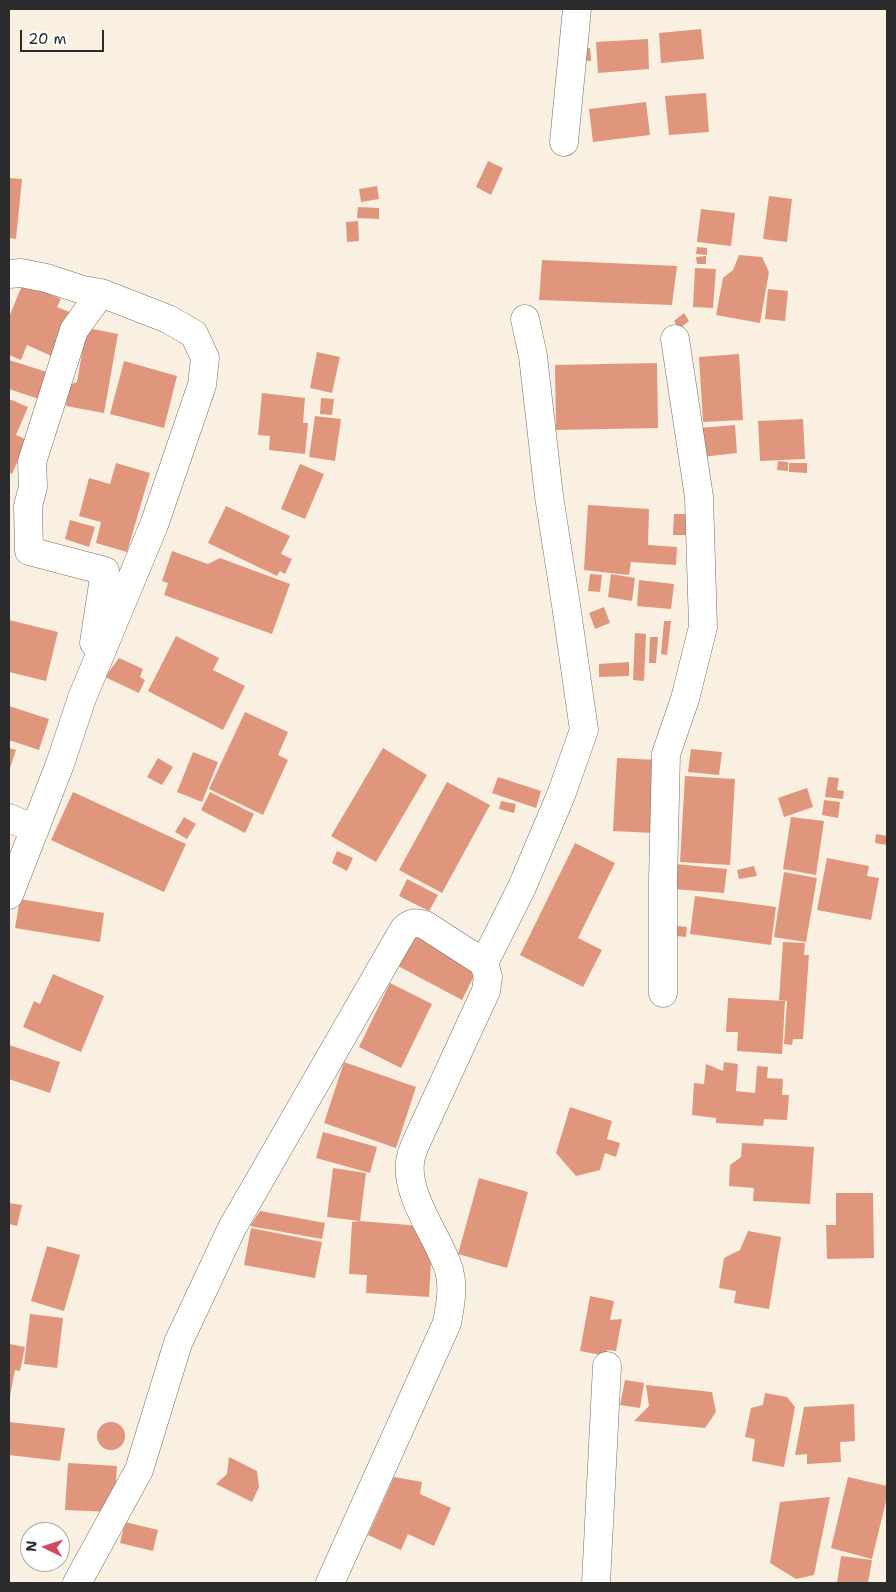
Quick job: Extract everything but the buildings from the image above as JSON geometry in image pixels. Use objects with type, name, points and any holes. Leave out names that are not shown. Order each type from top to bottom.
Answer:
[{"type":"street","points":[[564,142],[576,9]]},
{"type":"street","points":[[9,274],[21,273],[46,278],[83,290],[101,293],[168,319],[194,334],[205,358],[202,384],[154,525],[82,698],[60,764],[9,895]]},
{"type":"street","points":[[82,698],[93,648],[105,571],[19,545],[33,487],[32,462],[74,330],[101,293]]},
{"type":"street","points":[[484,963],[522,888],[561,795],[584,730],[548,496],[533,356],[524,319]]},
{"type":"street","points":[[663,993],[666,754],[686,699],[702,627],[699,497],[675,339]]},
{"type":"street","points":[[9,818],[34,829]]},
{"type":"street","points":[[77,1583],[138,1470],[178,1343],[232,1228],[404,929],[410,924],[417,922],[426,925],[484,963],[488,977],[486,991],[415,1145],[410,1162],[412,1188],[449,1271],[452,1288],[447,1323],[330,1583]]},
{"type":"street","points":[[596,1583],[607,1366]]}]
